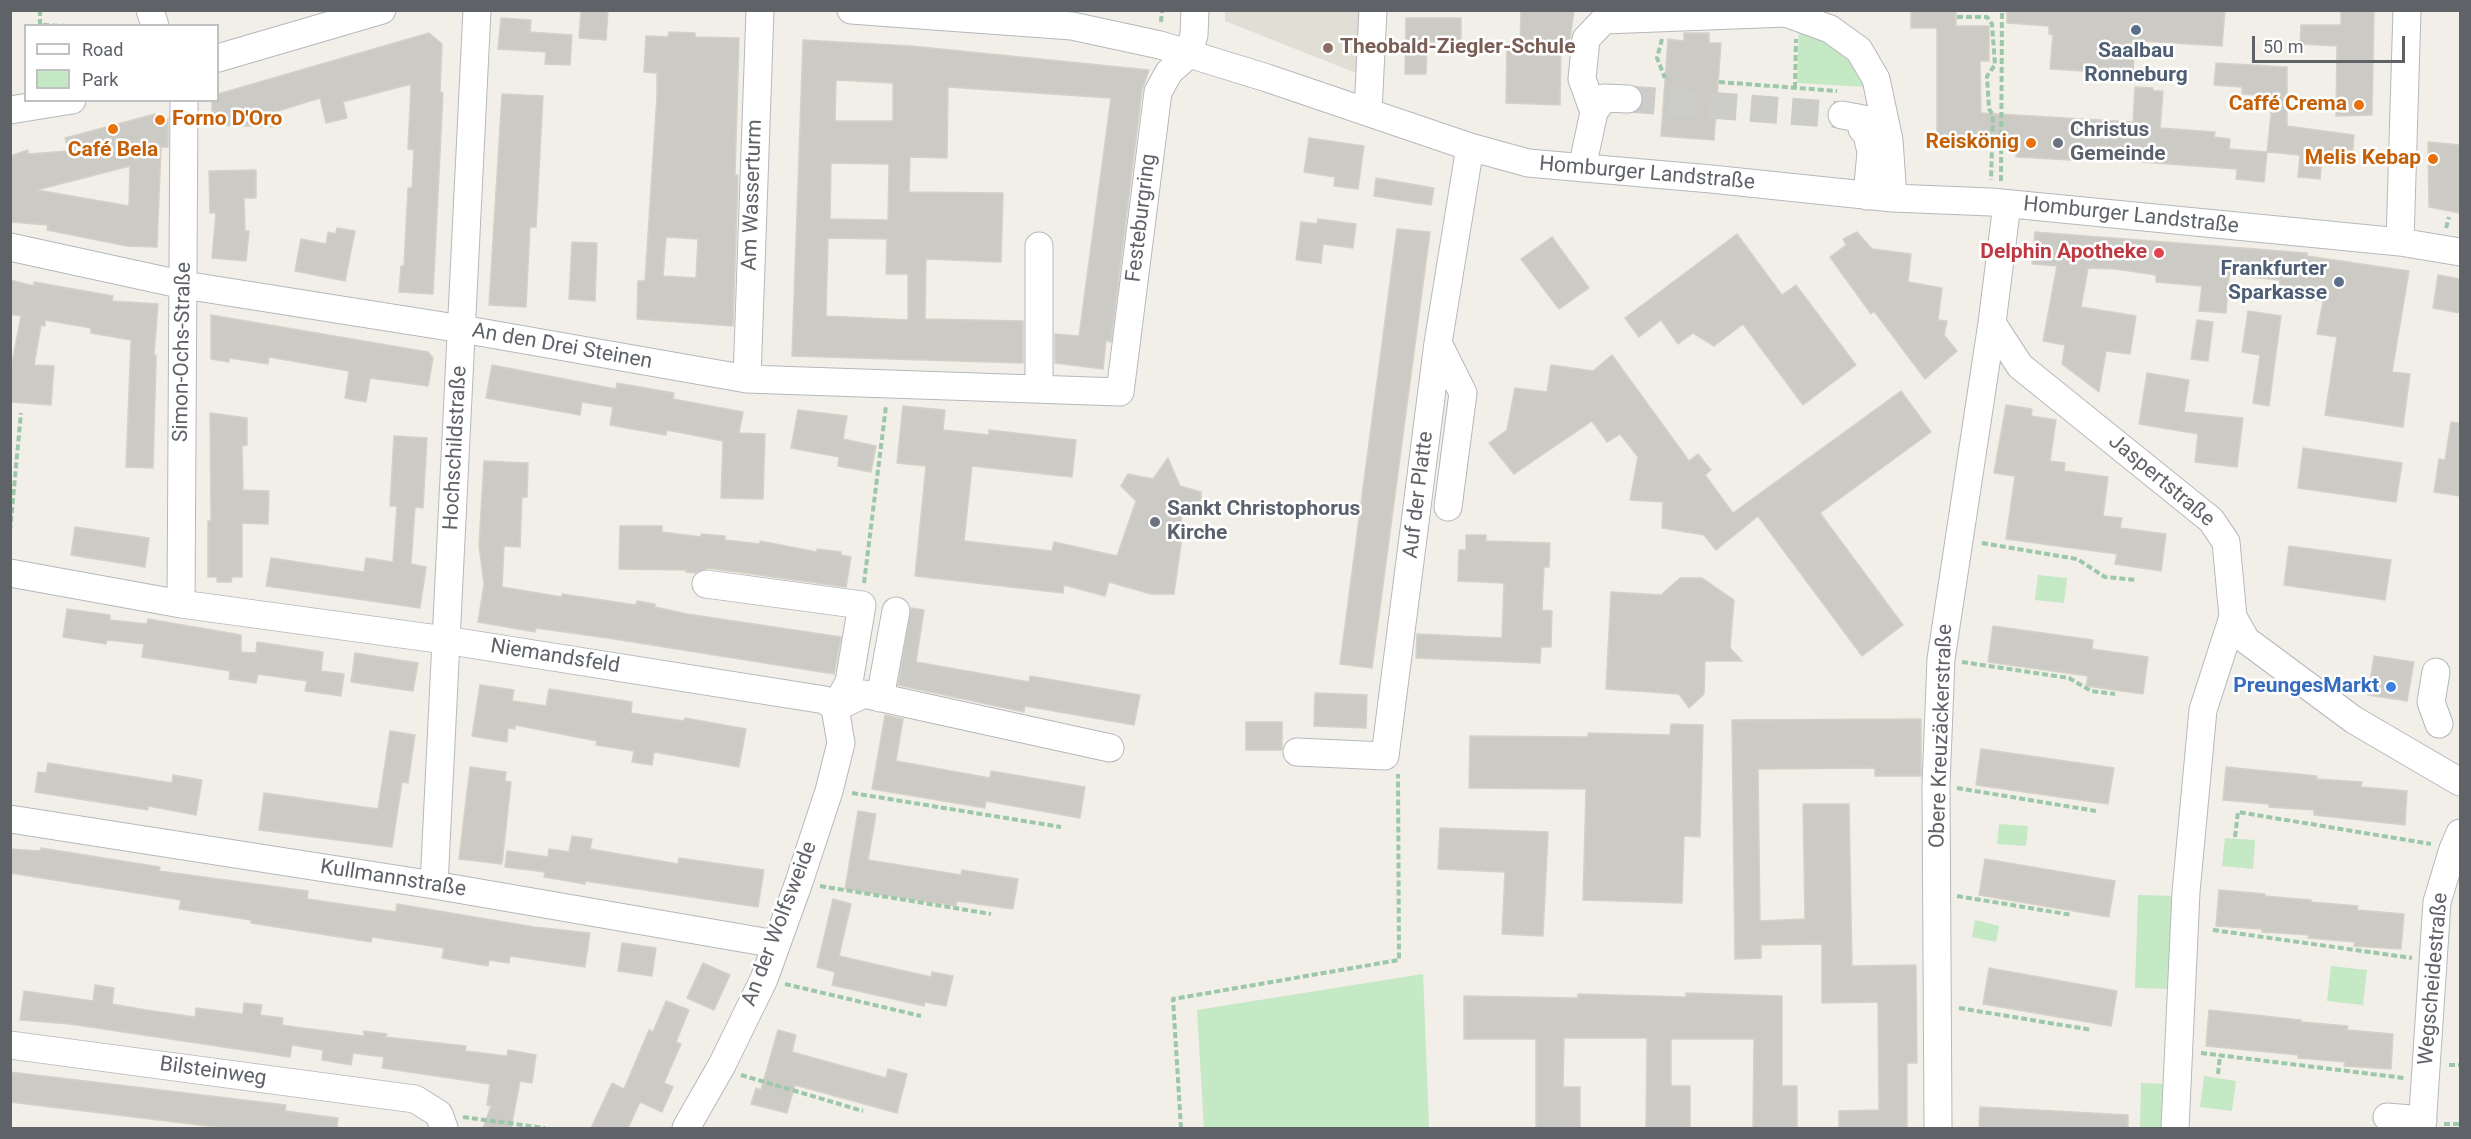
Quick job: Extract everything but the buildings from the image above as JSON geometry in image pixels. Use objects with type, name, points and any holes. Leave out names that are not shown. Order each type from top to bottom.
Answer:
[{"type":"street","points":[[219,58],[382,10]]},
{"type":"street","name":"Hochschildstraße","points":[[434,885],[477,10]]},
{"type":"street","name":"Am Wasserturm","points":[[747,379],[760,10]]},
{"type":"street","name":"Homburger Landstraße","points":[[851,10],[1072,26],[1160,45],[1470,147],[1528,163],[1711,178],[1880,197],[2000,203],[2400,242],[2460,252]]},
{"type":"street","points":[[1188,55],[1194,35],[1196,10]]},
{"type":"street","points":[[1368,112],[1373,10]]},
{"type":"street","points":[[2400,242],[2407,10]]},
{"type":"street","points":[[1594,112],[1582,79],[1586,39],[1604,20],[1786,13],[1830,29],[1859,50],[1876,79],[1888,140],[1880,197]]},
{"type":"street","name":"Festeburgring","points":[[1120,392],[1158,92],[1169,72],[1188,55]]},
{"type":"street","points":[[1604,98],[1627,104],[1599,121],[1586,169],[1594,112],[1604,98]]},
{"type":"street","points":[[10,110],[60,102]]},
{"type":"street","name":"Simon-Ochs-Straße","points":[[180,604],[184,102]]},
{"type":"street","points":[[1842,118],[1874,121],[1882,143],[1880,197]]},
{"type":"street","name":"Auf der Platte","points":[[1385,756],[1438,343],[1470,147]]},
{"type":"street","name":"Obere Kreuzäckerstraße","points":[[1938,1128],[1936,785],[1941,659],[1992,323],[2000,203]]},
{"type":"street","points":[[1039,246],[1039,389]]},
{"type":"street","name":"An den Drei Steinen","points":[[10,248],[184,285],[462,329],[747,379],[889,382],[1120,392]]},
{"type":"street","name":"Jaspertstraße","points":[[1992,323],[2020,366],[2211,520],[2226,542],[2233,617],[2246,640],[2354,720],[2460,782]]},
{"type":"street","points":[[1438,343],[1463,393],[1448,507]]},
{"type":"street","name":"Niemandsfeld","points":[[10,573],[180,604],[446,640],[825,700],[836,708]]},
{"type":"street","points":[[706,584],[862,605],[849,682],[836,708]]},
{"type":"street","points":[[880,698],[896,611]]},
{"type":"street","points":[[2175,1128],[2186,892],[2203,710],[2233,617]]},
{"type":"street","points":[[2436,672],[2431,702],[2439,724]]},
{"type":"street","points":[[836,708],[864,694],[1110,748]]},
{"type":"street","name":"An der Wolfsweide","points":[[686,1128],[722,1065],[764,979],[799,882],[829,791],[841,742],[836,708]]},
{"type":"street","points":[[1297,752],[1385,756]]},
{"type":"street","name":"Kullmannstraße","points":[[10,819],[434,885],[776,944]]},
{"type":"street","name":"Wegscheidestraße","points":[[2423,1124],[2437,902],[2456,841]]},
{"type":"street","name":"Bilsteinweg","points":[[10,1045],[415,1099],[441,1121]]},
{"type":"street","points":[[2387,1117],[2423,1124]]},
{"type":"path","points":[[2000,203],[2002,10]]},
{"type":"path","points":[[1795,88],[1797,17]]},
{"type":"path","points":[[1957,17],[1987,17],[1992,24],[1995,65],[1987,76],[1989,109],[1993,115],[2000,203]]},
{"type":"path","points":[[1657,58],[1665,78]]},
{"type":"path","points":[[1719,82],[1880,95]]},
{"type":"path","points":[[862,605],[889,382]]},
{"type":"path","points":[[10,531],[21,413]]},
{"type":"path","points":[[1958,539],[2077,559],[2106,578],[2137,580]]},
{"type":"path","points":[[1941,659],[2069,678],[2091,691],[2115,694]]},
{"type":"path","points":[[1181,1128],[1173,999],[1399,960],[1400,777],[1385,756]]},
{"type":"path","points":[[1936,785],[2096,811]]},
{"type":"path","points":[[829,791],[1061,827]]},
{"type":"path","points":[[2235,837],[2238,812],[2404,838],[2456,841]]},
{"type":"path","points":[[799,882],[991,914]]},
{"type":"path","points":[[1938,893],[2072,915]]},
{"type":"path","points":[[2213,930],[2387,955]]},
{"type":"path","points":[[764,979],[921,1016]]},
{"type":"path","points":[[1937,1004],[2092,1030]]},
{"type":"path","points":[[2201,1053],[2394,1078]]},
{"type":"path","points":[[2218,1074],[2220,1054]]},
{"type":"path","points":[[722,1065],[745,1077],[863,1112]]},
{"type":"path","points":[[441,1121],[545,1128]]},
{"type":"shaded area","name":"Theobald-Ziegler-Schule","points":[[1225,11],[1363,11],[1361,75],[1225,21]]},
{"type":"green space","points":[[1799,29],[1845,51],[1868,87],[1797,83]]},
{"type":"green space","points":[[2038,575],[2067,578],[2064,603],[2035,600]]},
{"type":"green space","points":[[1999,824],[2028,826],[2026,846],[1997,844]]},
{"type":"green space","points":[[2225,838],[2255,840],[2253,869],[2222,866]]},
{"type":"green space","points":[[2138,895],[2179,896],[2176,989],[2135,988]]},
{"type":"green space","points":[[1975,920],[1999,926],[1996,942],[1972,937]]},
{"type":"green space","points":[[2331,966],[2367,970],[2363,1005],[2327,1001]]},
{"type":"green space","points":[[1423,974],[1429,1128],[1204,1128],[1197,1010]]},
{"type":"green space","points":[[2204,1076],[2236,1081],[2232,1111],[2200,1107]]},
{"type":"green space","points":[[2141,1083],[2165,1084],[2163,1128],[2140,1128]]},
{"type":"tunnel","points":[[1628,99],[1842,115]]},
{"type":"place","name":"Saalbau Ronneburg","points":[[2136,30]]},
{"type":"place","name":"Theobald-Ziegler-Schule","points":[[1328,48]]},
{"type":"place","name":"Caffé Crema","points":[[2359,105]]},
{"type":"place","name":"Forno D'Oro","points":[[160,120]]},
{"type":"place","name":"Café Bela","points":[[113,129]]},
{"type":"place","name":"Reiskönig","points":[[2031,143]]},
{"type":"place","name":"Christus Gemeinde","points":[[2058,143]]},
{"type":"place","name":"Melis Kebap","points":[[2433,159]]},
{"type":"place","name":"Delphin Apotheke","points":[[2159,253]]},
{"type":"place","name":"Frankfurter Sparkasse","points":[[2339,282]]},
{"type":"place","name":"Sankt Christophorus Kirche","points":[[1155,522]]},
{"type":"place","name":"PreungesMarkt","points":[[2391,687]]}]
